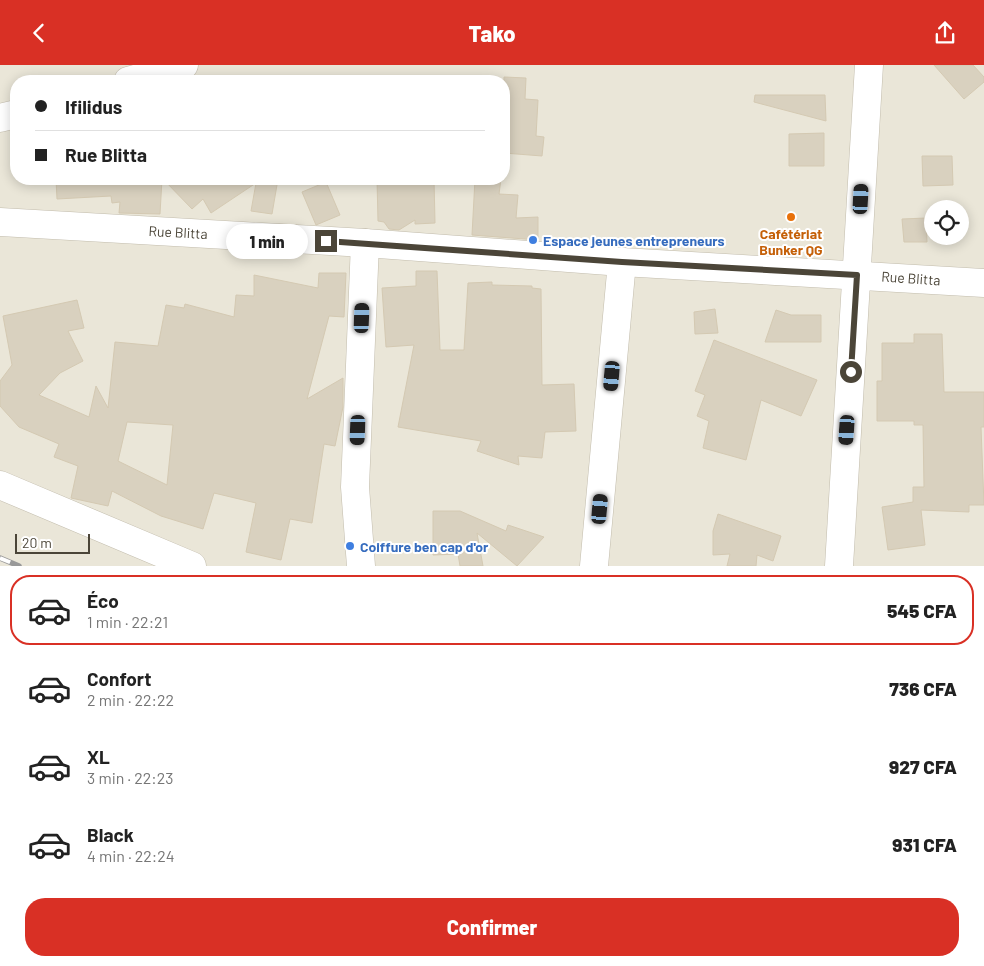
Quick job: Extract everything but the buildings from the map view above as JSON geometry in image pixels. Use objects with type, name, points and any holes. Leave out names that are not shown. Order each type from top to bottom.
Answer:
[{"type":"street","points":[[149,75],[184,65]]},
{"type":"street","points":[[839,566],[869,65]]},
{"type":"street","name":"Rue Blitta","points":[[0,222],[365,243],[622,262],[984,283]]},
{"type":"street","points":[[360,566],[355,487],[365,243]]},
{"type":"street","points":[[594,566],[622,262]]},
{"type":"street","points":[[0,485],[192,566]]},
{"type":"shaded area","points":[[0,65],[984,65],[984,566],[0,566]]},
{"type":"railway","points":[[0,558],[19,566]]},
{"type":"place","name":"Cafétériat Bunker QG","points":[[791,217]]},
{"type":"place","name":"Espace jeunes entrepreneurs","points":[[533,240]]},
{"type":"place","name":"Coiffure ben cap d'or","points":[[350,546]]},
{"type":"route","points":[[326,241],[622,262],[857,275],[851,372]]}]
